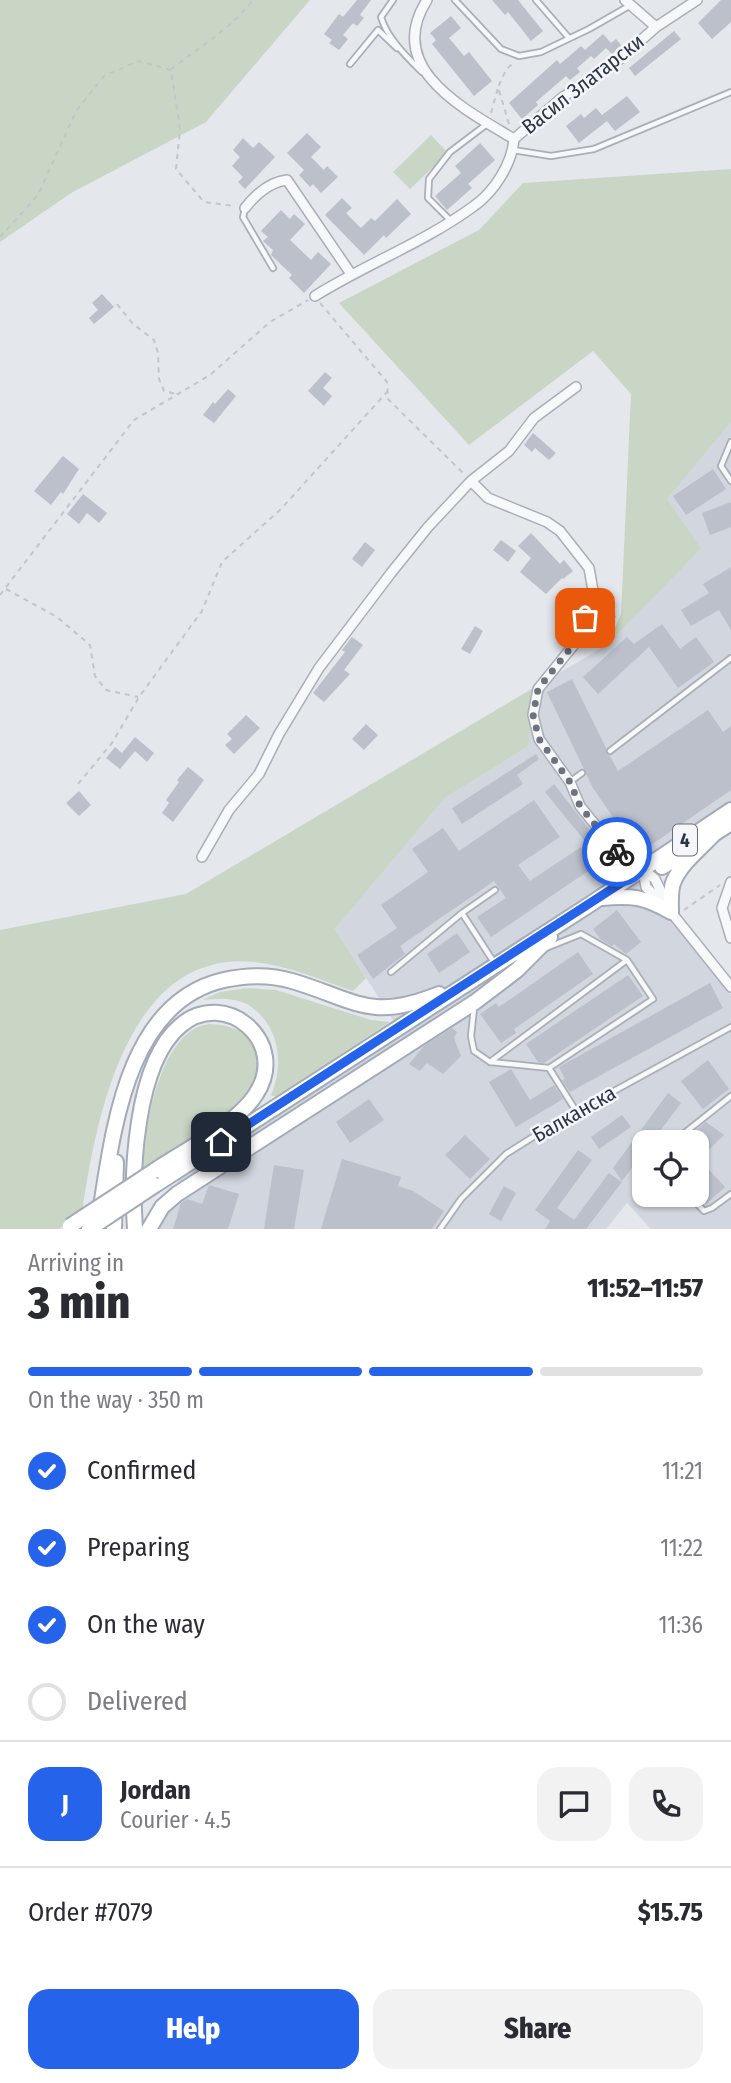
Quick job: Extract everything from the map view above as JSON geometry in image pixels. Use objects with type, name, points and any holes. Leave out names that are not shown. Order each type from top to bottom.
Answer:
[{"type":"main road","name":"4","points":[[89,1229],[155,1178],[644,871],[731,810]]},
{"type":"main road","name":"4","points":[[644,871],[731,823]]},
{"type":"main road","points":[[673,915],[672,886],[675,879],[681,869],[715,834]]},
{"type":"main road","points":[[596,901],[629,896],[642,898],[673,915]]},
{"type":"main road","points":[[149,1229],[162,1207],[177,1194],[475,1002],[517,970],[566,919]]},
{"type":"main road","points":[[97,1229],[122,1093],[151,1032],[166,1013],[186,996],[211,983],[239,976],[268,976],[292,981],[359,1006],[380,1009],[413,1004],[470,982]]},
{"type":"main road","points":[[68,1228],[155,1178],[238,1115],[257,1094],[265,1072],[265,1052],[255,1032],[238,1019],[210,1014],[189,1019],[169,1036],[154,1063],[141,1109],[134,1160],[135,1229]]},
{"type":"main road","points":[[114,1229],[117,1119]]},
{"type":"street","points":[[427,0],[419,13],[414,41],[421,66],[444,94],[514,139]]},
{"type":"street","name":"Васил Златарски","points":[[315,296],[475,205],[500,177],[513,150],[514,139],[563,97],[614,64],[656,27],[697,0]]},
{"type":"street","points":[[628,3],[656,27]]},
{"type":"street","points":[[246,208],[255,195],[276,181],[287,180],[351,274]]},
{"type":"street","points":[[202,857],[229,810],[258,774],[319,668],[406,555],[471,481],[509,451],[534,418],[576,387]]},
{"type":"street","points":[[471,481],[488,498],[547,522],[560,531],[589,568],[594,596],[577,640],[538,689],[533,715],[539,739],[570,782],[580,806],[660,887],[673,915],[731,987]]},
{"type":"street","points":[[731,882],[722,908],[731,938]]},
{"type":"lane","points":[[393,0],[381,16],[384,26],[407,57]]},
{"type":"lane","points":[[455,0],[500,49],[519,56],[541,52],[628,3]]},
{"type":"lane","points":[[536,0],[569,38]]},
{"type":"lane","points":[[350,64],[378,30],[444,94]]},
{"type":"lane","points":[[513,150],[551,156],[594,149],[731,92]]},
{"type":"lane","points":[[450,220],[428,198],[429,179],[450,152],[488,123]]},
{"type":"lane","points":[[246,208],[243,217],[273,268]]},
{"type":"lane","points":[[731,442],[721,466],[731,481]]},
{"type":"lane","points":[[610,751],[731,658]]},
{"type":"lane","points":[[570,782],[582,772]]},
{"type":"lane","points":[[391,972],[462,912],[495,890]]},
{"type":"lane","points":[[462,912],[496,965]]},
{"type":"lane","points":[[475,1002],[471,1036],[474,1051],[490,1062],[550,1068],[653,999],[627,960],[581,933],[534,953]]},
{"type":"lane","points":[[490,1062],[627,960]]},
{"type":"lane","name":"Балканска","points":[[440,1229],[461,1199],[506,1154],[576,1111],[731,1027]]},
{"type":"lane","points":[[550,1068],[576,1111]]},
{"type":"lane","points":[[688,1130],[731,1096]]},
{"type":"lane","points":[[700,1207],[704,1211],[712,1208],[731,1194]]},
{"type":"path","points":[[171,70],[227,26],[253,0]]},
{"type":"path","points":[[488,123],[506,70],[519,56]]},
{"type":"path","points":[[0,237],[38,195],[76,111],[104,76],[138,61],[171,70]]},
{"type":"path","points":[[171,70],[180,129],[176,169],[204,202],[246,208]]},
{"type":"path","points":[[498,88],[514,139]]},
{"type":"path","points":[[0,596],[134,420],[210,375],[270,322],[315,296],[387,382],[388,399],[471,481]]},
{"type":"path","points":[[117,304],[133,324],[153,340],[158,353],[159,379],[164,391],[177,395]]},
{"type":"path","points":[[78,785],[112,743],[139,697],[202,611],[222,562],[281,509],[388,391]]},
{"type":"path","points":[[5,589],[57,617],[90,645],[95,676],[106,690],[139,697]]},
{"type":"path","points":[[673,915],[720,885]]},
{"type":"shaded area","points":[[731,422],[731,804],[635,866],[731,995],[731,1229],[651,1229],[627,1203],[606,1229],[157,1229],[184,1167],[398,1028],[335,929],[445,798],[527,746],[535,687],[607,645],[700,550],[666,499]]},
{"type":"green space","points":[[0,0],[310,0],[206,122],[71,193],[0,242]]},
{"type":"green space","points":[[431,135],[448,153],[410,189],[393,172]]},
{"type":"green space","points":[[731,169],[731,422],[667,499],[701,549],[607,645],[621,614],[631,394],[593,351],[469,445],[339,303],[479,230],[523,183]]},
{"type":"green space","points":[[535,687],[528,746],[445,798],[335,929],[366,978],[353,991],[293,970],[255,962],[211,965],[176,982],[148,1010],[126,1047],[109,1088],[97,1132],[82,1212],[59,1229],[0,1229],[0,930],[186,894]]},
{"type":"green space","points":[[247,988],[276,990],[371,1020],[390,1022],[276,1097],[271,1095],[277,1071],[277,1047],[268,1024],[245,1003],[227,999],[202,1000],[220,992]]},
{"type":"green space","points":[[210,1024],[238,1030],[255,1044],[260,1070],[253,1088],[221,1122],[143,1172],[146,1136],[161,1074],[181,1040],[196,1028]]},
{"type":"building","points":[[357,0],[371,0],[360,15],[364,18],[357,26],[353,23],[343,35],[348,39],[339,50],[329,43],[332,40],[324,34],[339,14],[343,17]]},
{"type":"building","points":[[492,0],[518,0],[543,31],[531,41],[508,12],[505,15]]},
{"type":"building","points":[[721,0],[731,0],[731,22],[712,39],[698,23]]},
{"type":"building","points":[[451,16],[461,28],[449,38],[464,56],[469,52],[492,81],[474,96],[432,44],[436,40],[430,33]]},
{"type":"building","points":[[674,31],[681,39],[635,76],[629,68]]},
{"type":"building","points":[[603,34],[611,43],[616,39],[621,45],[612,54],[606,48],[594,59],[591,56],[577,68],[580,72],[570,80],[566,76],[536,102],[538,105],[522,119],[509,103],[557,60],[560,64],[581,46],[585,50]]},
{"type":"building","points":[[627,96],[640,112],[615,131],[602,115]]},
{"type":"building","points":[[596,108],[607,121],[579,143],[566,126],[581,114],[584,118]]},
{"type":"building","points":[[307,133],[321,147],[311,157],[324,170],[327,166],[338,177],[321,193],[313,184],[310,187],[299,175],[304,170],[287,153]]},
{"type":"building","points":[[243,138],[253,148],[259,142],[275,157],[245,189],[238,182],[243,177],[232,166],[240,157],[233,150]]},
{"type":"building","points":[[480,143],[495,160],[468,184],[472,188],[447,210],[435,196],[461,173],[455,166]]},
{"type":"building","points":[[342,198],[352,208],[346,213],[361,228],[371,218],[375,221],[397,199],[411,214],[364,255],[325,215]]},
{"type":"building","points":[[281,210],[290,219],[294,214],[305,224],[290,240],[311,260],[318,252],[331,264],[304,293],[289,278],[292,275],[271,255],[273,250],[263,241],[268,237],[261,231]]},
{"type":"building","points":[[102,294],[114,307],[94,324],[89,318],[98,310],[92,303]]},
{"type":"building","points":[[325,372],[332,378],[323,388],[332,396],[324,406],[308,391]]},
{"type":"building","points":[[228,389],[236,396],[214,423],[203,415]]},
{"type":"building","points":[[533,433],[556,453],[549,460],[535,448],[532,452],[524,445]]},
{"type":"building","points":[[63,456],[79,469],[63,494],[61,492],[51,505],[34,491]]},
{"type":"building","points":[[713,469],[726,489],[686,515],[673,496]]},
{"type":"building","points":[[83,494],[107,513],[99,523],[87,513],[79,524],[67,514]]},
{"type":"building","points":[[731,502],[731,527],[710,535],[702,513]]},
{"type":"building","points":[[531,533],[560,564],[564,560],[573,571],[546,594],[520,572],[531,558],[518,546]]},
{"type":"building","points":[[501,540],[516,551],[508,562],[493,550]]},
{"type":"building","points":[[365,542],[375,550],[362,567],[352,559]]},
{"type":"building","points":[[731,567],[731,630],[719,610],[691,626],[681,610],[709,593],[703,584]]},
{"type":"building","points":[[605,610],[616,616],[604,640],[593,634]]},
{"type":"building","points":[[662,624],[680,649],[696,637],[714,662],[678,688],[649,647],[598,694],[583,677],[627,637],[634,644]]},
{"type":"building","points":[[475,626],[483,631],[470,654],[461,649]]},
{"type":"building","points":[[352,637],[363,645],[344,670],[350,674],[324,702],[313,693],[345,652],[342,650]]},
{"type":"building","points":[[572,679],[606,753],[618,771],[708,710],[723,732],[731,726],[731,790],[638,854],[593,788],[547,692]]},
{"type":"building","points":[[246,715],[260,728],[234,754],[225,745],[232,739],[227,734]]},
{"type":"building","points":[[366,724],[378,735],[364,750],[352,739]]},
{"type":"building","points":[[135,737],[154,753],[147,762],[135,751],[120,769],[106,758],[115,747],[122,753]]},
{"type":"building","points":[[536,754],[539,759],[517,775],[523,784],[462,824],[452,808]]},
{"type":"building","points":[[188,767],[204,780],[173,822],[162,813],[169,803],[166,800],[179,782],[177,780]]},
{"type":"building","points":[[554,784],[597,839],[589,846],[545,792]]},
{"type":"building","points":[[79,791],[91,805],[79,816],[66,803]]},
{"type":"building","points":[[534,800],[560,837],[518,865],[530,881],[581,847],[594,867],[491,937],[477,917],[506,898],[494,881],[400,946],[405,954],[373,979],[357,955],[397,928],[381,905],[428,872],[412,849],[443,828],[459,851]]},
{"type":"building","points":[[617,910],[641,942],[626,954],[614,944],[612,946],[601,940],[593,929]]},
{"type":"building","points":[[457,933],[470,952],[439,973],[427,954]]},
{"type":"building","points":[[578,952],[593,974],[514,1029],[516,1033],[501,1043],[480,1014],[496,1003],[499,1007]]},
{"type":"building","points":[[628,975],[643,996],[544,1063],[538,1062],[526,1044]]},
{"type":"building","points":[[710,983],[723,1008],[570,1092],[562,1080],[565,1079],[559,1067]]},
{"type":"building","points":[[452,1028],[457,1032],[454,1038],[461,1056],[443,1074],[427,1063],[420,1071],[409,1064],[424,1046]]},
{"type":"building","points":[[708,1060],[729,1089],[703,1109],[681,1081]]},
{"type":"building","points":[[511,1069],[530,1100],[554,1085],[563,1099],[516,1127],[489,1082]]},
{"type":"building","points":[[668,1093],[681,1103],[661,1130],[641,1130]]},
{"type":"building","points":[[369,1099],[384,1120],[350,1143],[336,1122]]},
{"type":"building","points":[[622,1115],[631,1127],[599,1149],[591,1137]]},
{"type":"building","points":[[706,1122],[724,1135],[709,1149],[709,1130],[696,1130]]},
{"type":"building","points":[[465,1135],[490,1159],[470,1179],[445,1155]]},
{"type":"building","points":[[632,1142],[632,1168],[622,1181],[613,1168]]},
{"type":"building","points":[[578,1150],[592,1160],[557,1208],[574,1220],[609,1173],[622,1182],[586,1229],[545,1229],[550,1221],[535,1210]]},
{"type":"building","points":[[342,1159],[401,1177],[398,1186],[413,1191],[444,1211],[432,1229],[321,1229]]},
{"type":"building","points":[[274,1165],[304,1170],[294,1229],[264,1229]]},
{"type":"building","points":[[709,1170],[725,1187],[709,1201]]},
{"type":"building","points":[[209,1185],[239,1194],[228,1229],[173,1229],[181,1203],[187,1199],[202,1204]]},
{"type":"building","points":[[504,1186],[516,1193],[501,1221],[489,1214]]},
{"type":"way so far","points":[[585,618],[577,640],[538,689],[533,715],[539,739],[570,782],[580,806],[617,852]]},
{"type":"route","points":[[221,1142],[635,874],[617,852]]}]
